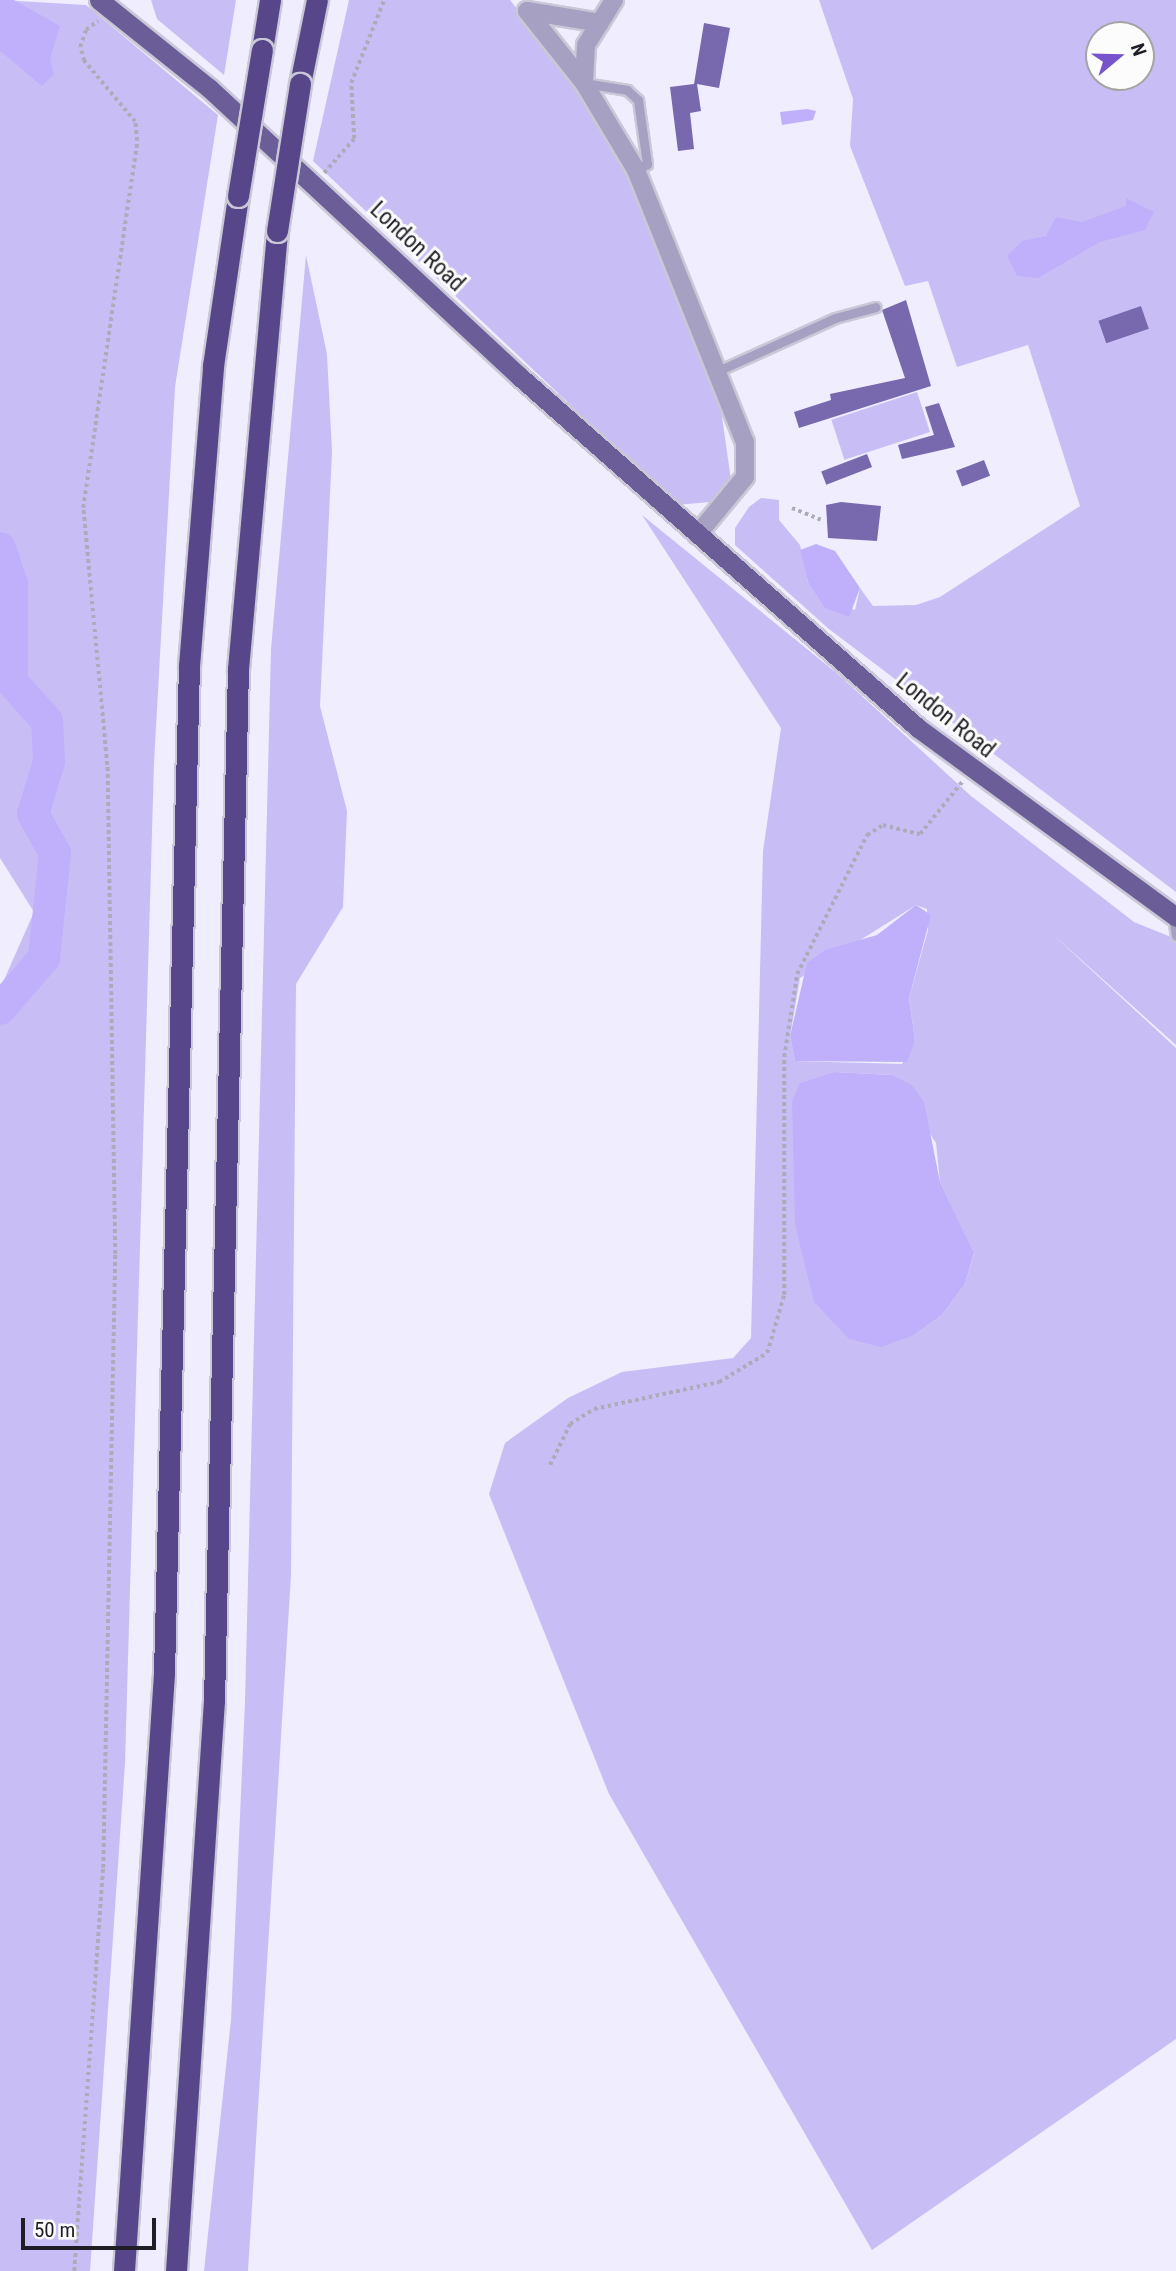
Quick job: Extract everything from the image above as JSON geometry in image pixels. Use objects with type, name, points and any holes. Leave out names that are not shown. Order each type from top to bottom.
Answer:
[{"type":"highway","points":[[124,2271],[160,1769],[189,666],[213,366],[237,196],[270,0]]},
{"type":"highway","points":[[176,2271],[214,1701],[238,669],[277,231],[300,84],[317,0]]},
{"type":"main road","name":"London Road","points":[[106,5],[315,184],[697,535],[972,769],[1174,916]]},
{"type":"street","points":[[584,83],[586,45],[614,0]]},
{"type":"street","points":[[600,23],[527,11],[584,83],[636,170],[720,370],[747,459],[745,477],[697,535]]},
{"type":"lane","points":[[584,83],[627,90],[638,100],[648,164],[636,170]]},
{"type":"lane","points":[[720,370],[835,318],[876,307]]},
{"type":"lane","points":[[1174,916],[1176,936]]},
{"type":"path","points":[[315,184],[354,139],[351,83],[384,0]]},
{"type":"path","points":[[74,2271],[103,1868],[115,1254],[107,765],[83,508],[137,141],[135,122],[84,61],[80,47],[86,30],[106,5]]},
{"type":"path","points":[[792,508],[821,520]]},
{"type":"path","points":[[550,1465],[570,1424],[593,1409],[719,1382],[767,1353],[784,1295],[783,1057],[797,974],[867,835],[883,825],[919,834],[972,769]]},
{"type":"shaded area","points":[[0,0],[86,5],[218,115],[175,387],[154,763],[125,1763],[90,2271],[0,2271],[0,989],[34,912],[0,858]]},
{"type":"shaded area","points":[[0,0],[14,0],[60,26],[50,59],[54,74],[42,86],[0,51]]},
{"type":"shaded area","points":[[151,0],[236,0],[224,75],[157,19]]},
{"type":"shaded area","points":[[349,0],[510,0],[578,87],[628,174],[721,410],[731,480],[710,502],[676,505],[313,161]]},
{"type":"shaded area","points":[[819,0],[1176,0],[1176,892],[829,629],[735,545],[735,528],[749,507],[761,498],[779,500],[779,520],[800,545],[808,582],[824,598],[855,610],[860,588],[873,606],[916,605],[940,597],[1080,506],[1028,345],[957,367],[928,281],[905,286],[850,146],[853,99]]},
{"type":"shaded area","points":[[807,109],[816,111],[813,120],[782,125],[780,112]]},
{"type":"shaded area","points":[[1126,198],[1154,212],[1145,230],[1100,242],[1038,278],[1017,276],[1007,256],[1022,241],[1046,236],[1056,217],[1082,222],[1126,206]]},
{"type":"shaded area","points":[[306,255],[327,354],[332,452],[320,706],[347,811],[343,907],[296,984],[291,1575],[248,2271],[204,2271],[231,2020],[245,1702],[271,649]]},
{"type":"shaded area","points":[[917,392],[930,432],[844,460],[831,420]]},
{"type":"shaded area","points":[[642,515],[839,675],[971,796],[1134,922],[1176,939],[1176,1045],[1048,930],[1176,1048],[1176,2039],[872,2250],[609,1794],[489,1494],[505,1443],[568,1398],[622,1372],[733,1358],[751,1338],[763,851],[781,728]],"holes":[[[916,905],[927,909],[928,930],[909,998],[915,1040],[902,1064],[795,1061],[790,1036],[800,978]],[[834,1072],[892,1075],[936,1143],[940,1182],[974,1254],[965,1284],[942,1315],[914,1335],[795,1225],[795,1184]]]},
{"type":"shaded area","points":[[816,544],[835,551],[860,588],[849,617],[825,608],[808,582],[800,550]]},
{"type":"shaded area","points":[[916,905],[931,915],[909,998],[915,1040],[907,1062],[795,1061],[790,1036],[807,963],[825,950],[877,935]]},
{"type":"shaded area","points":[[835,1072],[892,1075],[912,1085],[924,1102],[940,1182],[974,1253],[965,1284],[942,1315],[914,1335],[881,1347],[849,1339],[814,1302],[795,1225],[792,1101],[800,1083]]},
{"type":"building","points":[[704,23],[730,28],[719,88],[697,84],[701,111],[690,113],[694,149],[678,151],[670,87],[694,84]]},
{"type":"building","points":[[906,300],[931,386],[799,428],[794,412],[831,400],[830,394],[905,378],[882,310]]},
{"type":"building","points":[[1141,306],[1149,329],[1106,343],[1098,321]]},
{"type":"building","points":[[939,403],[955,447],[902,459],[898,445],[934,435],[925,407]]},
{"type":"building","points":[[867,454],[872,467],[826,485],[821,472]]},
{"type":"building","points":[[984,460],[990,476],[962,487],[956,471]]},
{"type":"building","points":[[841,502],[881,506],[877,541],[828,538],[826,505]]},
{"type":"waterway","points":[[0,548],[12,584],[12,682],[47,721],[49,762],[33,814],[55,853],[44,958],[0,1009]]}]
